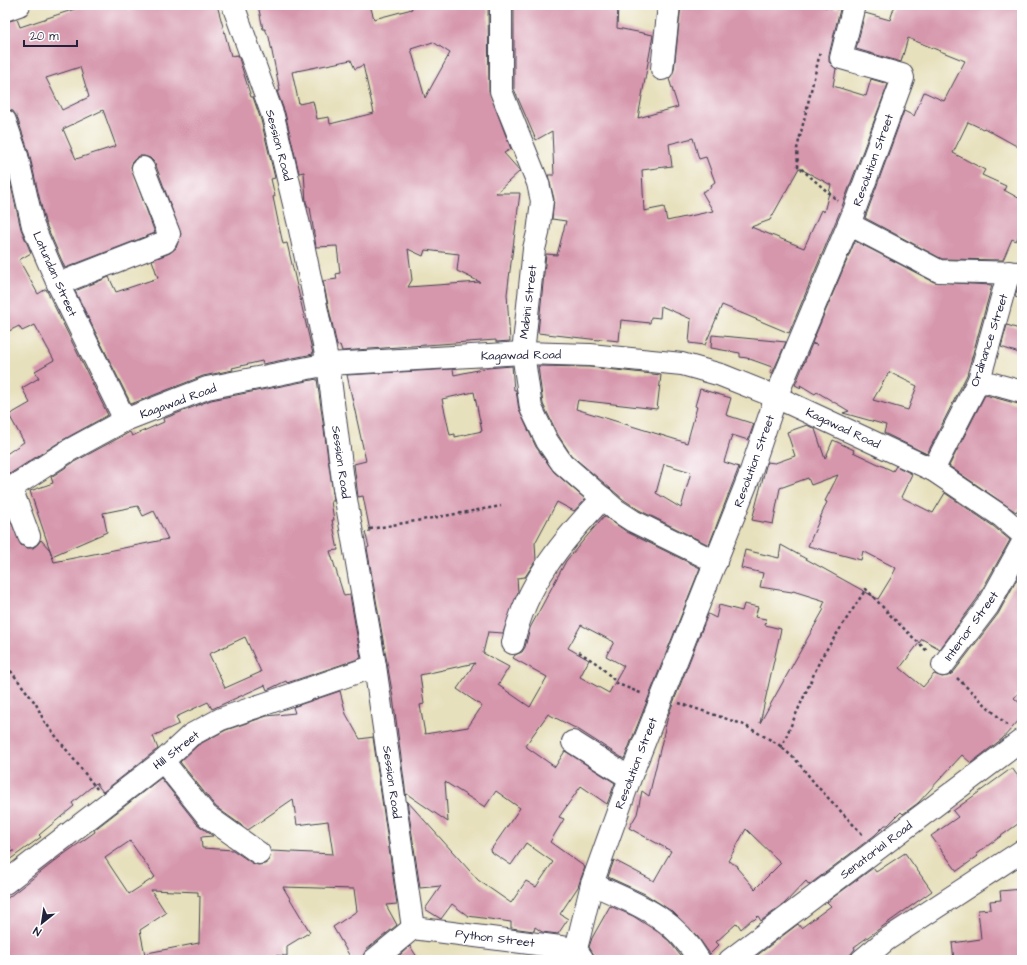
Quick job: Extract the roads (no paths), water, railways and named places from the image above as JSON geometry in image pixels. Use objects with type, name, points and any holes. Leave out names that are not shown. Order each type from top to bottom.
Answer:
[{"type":"street","points":[[5,10],[19,5]]},
{"type":"street","name":"Session Road","points":[[233,5],[273,116],[299,225],[328,364],[344,488],[375,666],[413,928]]},
{"type":"street","name":"Mabini Street","points":[[501,5],[501,91],[538,183],[542,201],[538,233],[534,249],[523,353],[531,408],[547,441],[562,463],[616,510],[633,521],[716,562]]},
{"type":"street","points":[[662,69],[669,5]]},
{"type":"street","name":"Resolution Street","points":[[579,954],[592,884],[630,778],[749,477],[776,397],[851,219],[903,78],[902,75],[841,58],[854,5]]},
{"type":"street","name":"Latundan Street","points":[[5,121],[17,156],[33,226],[58,284],[125,420]]},
{"type":"street","points":[[58,284],[165,242],[168,239],[169,234],[143,168]]},
{"type":"street","points":[[851,219],[939,271],[1016,273]]},
{"type":"street","name":"Ordinance Street","points":[[933,470],[979,380],[1016,273]]},
{"type":"street","name":"Kagawad Road","points":[[8,490],[68,451],[125,420],[207,388],[328,364],[523,353],[590,355],[682,364],[721,375],[776,397],[933,470],[1001,516],[1022,534]]},
{"type":"street","points":[[979,380],[1022,392]]},
{"type":"street","points":[[8,490],[28,536]]},
{"type":"street","points":[[513,643],[518,620],[526,600],[547,564],[579,523],[603,498]]},
{"type":"street","name":"Interior Street","points":[[943,665],[988,606],[1022,544]]},
{"type":"street","name":"Hill Street","points":[[5,883],[163,761],[191,735],[221,719],[375,666]]},
{"type":"street","name":"Senatorial Road","points":[[730,960],[1022,740]]},
{"type":"street","points":[[573,742],[630,778]]},
{"type":"street","points":[[163,761],[206,816],[259,853]]},
{"type":"street","points":[[862,960],[888,950],[1022,851]]},
{"type":"street","points":[[592,884],[643,906],[675,928],[700,960]]},
{"type":"street","points":[[374,960],[413,928]]},
{"type":"street","name":"Python Street","points":[[413,928],[579,954]]}]
